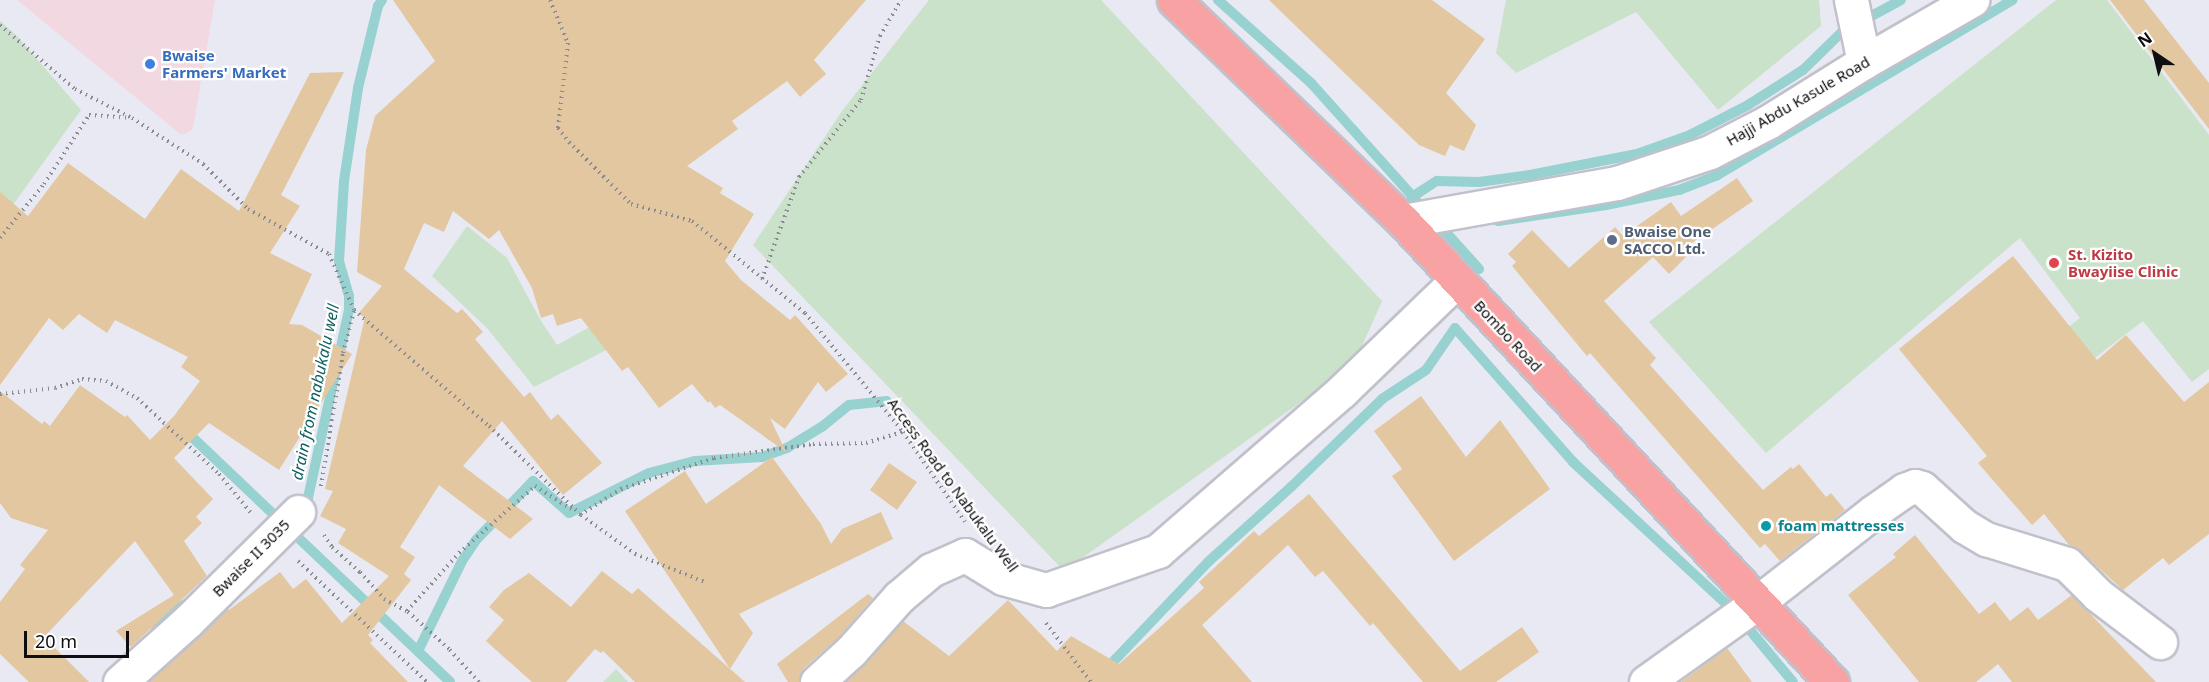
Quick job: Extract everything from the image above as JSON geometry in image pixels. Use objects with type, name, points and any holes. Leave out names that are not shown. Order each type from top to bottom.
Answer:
[{"type":"main road","name":"Bombo Road","points":[[1174,0],[1403,221],[1456,281],[1832,682]]},
{"type":"street","points":[[1851,0],[1864,62]]},
{"type":"street","name":"Hajji Abdu Kasule Road","points":[[1403,221],[1617,183],[1710,152],[1768,122],[1864,62],[1972,0]]},
{"type":"street","points":[[817,682],[851,651],[899,597],[931,570],[965,555],[1003,578],[1046,590],[1158,551],[1342,391],[1456,281]]},
{"type":"street","points":[[1646,682],[1758,602],[1873,512],[1904,490],[1915,486],[1922,488],[1964,526],[1986,539],[2067,564],[2098,595],[2160,642]]},
{"type":"street","name":"Bwaise II 3035","points":[[120,682],[188,621],[272,537],[304,513]]},
{"type":"path","name":"Access Road to Nabukalu Well","points":[[550,0],[568,44],[558,128],[569,142],[631,204],[692,221],[805,313],[903,432],[970,529]]},
{"type":"path","points":[[762,279],[799,177],[861,99],[880,36],[901,0]]},
{"type":"path","points":[[0,25],[75,89],[132,118],[203,164],[248,209],[329,254],[354,310],[489,426],[581,515]]},
{"type":"path","points":[[0,238],[44,184],[89,115],[132,118]]},
{"type":"path","name":"Bwaise II 3035","points":[[304,513],[318,504],[343,352],[354,310]]},
{"type":"path","points":[[0,394],[55,388],[82,379],[106,381],[137,398],[219,474],[272,537],[426,682]]},
{"type":"path","points":[[581,515],[621,489],[714,458],[813,444],[866,443],[903,432]]},
{"type":"path","points":[[407,611],[459,553],[535,486],[581,515],[635,554],[705,582]]},
{"type":"path","points":[[304,513],[332,547],[360,572],[384,599],[407,611],[449,649],[479,682]]},
{"type":"path","points":[[1043,619],[1091,682]]},
{"type":"shaded area","name":"Bwaise Farmers' Market","points":[[17,0],[215,0],[193,129],[186,134],[180,134]]},
{"type":"green space","points":[[929,0],[1101,0],[1382,301],[1354,364],[1064,571],[753,245],[842,111]]},
{"type":"green space","points":[[1506,0],[1819,0],[1821,26],[1718,110],[1636,12],[1516,73],[1496,53]]},
{"type":"green space","points":[[2056,0],[2107,0],[2209,135],[2209,369],[2192,382],[2143,321],[2050,392],[2028,359],[2080,318],[2020,238],[1766,453],[1649,322]]},
{"type":"green space","points":[[0,21],[17,36],[81,110],[0,223]]},
{"type":"green space","points":[[467,226],[507,258],[541,321],[557,345],[604,319],[620,343],[534,387],[487,328],[432,276]]},
{"type":"green space","points":[[616,669],[628,682],[603,682]]},
{"type":"building","points":[[393,0],[866,0],[814,60],[826,74],[800,97],[787,81],[732,121],[738,129],[687,166],[723,188],[720,193],[754,214],[725,261],[741,280],[790,320],[795,315],[848,374],[826,392],[818,382],[785,429],[770,418],[786,452],[720,405],[715,408],[710,401],[708,403],[692,384],[659,408],[628,367],[622,371],[581,318],[557,326],[553,314],[541,318],[532,288],[499,230],[489,239],[453,211],[444,232],[424,223],[404,269],[457,313],[462,309],[483,332],[475,339],[524,397],[530,392],[551,420],[558,414],[602,463],[563,495],[502,421],[463,466],[533,519],[510,539],[439,485],[400,547],[415,557],[404,574],[411,580],[368,635],[373,640],[370,643],[408,682],[148,682],[228,608],[229,610],[280,572],[293,589],[306,579],[342,623],[389,576],[338,543],[346,529],[320,516],[333,491],[325,489],[365,317],[358,314],[382,286],[357,272],[366,150],[375,116],[435,61]]},
{"type":"building","points":[[1269,0],[1432,0],[1485,39],[1446,93],[1476,125],[1464,151],[1450,145],[1445,156],[1419,145]]},
{"type":"building","points":[[2110,0],[2144,0],[2209,83],[2209,129]]},
{"type":"building","points":[[344,72],[281,195],[300,206],[270,253],[312,274],[289,324],[302,325],[352,354],[279,470],[209,423],[174,458],[213,499],[196,517],[202,523],[184,541],[207,576],[131,647],[116,631],[174,595],[135,541],[44,637],[89,682],[29,682],[0,654],[0,602],[25,569],[20,565],[48,530],[11,518],[0,503],[0,391],[42,424],[44,421],[50,426],[80,385],[125,417],[127,415],[150,440],[174,416],[200,381],[181,367],[188,357],[115,320],[107,333],[79,314],[63,330],[49,318],[0,385],[0,192],[28,216],[68,163],[145,219],[181,169],[239,211],[310,73]]},
{"type":"building","points":[[1737,178],[1753,201],[1686,247],[1691,252],[1669,274],[1653,257],[1604,301],[1656,358],[1650,365],[1763,490],[1791,467],[1793,469],[1799,464],[1826,497],[1831,493],[1845,510],[1780,561],[1765,544],[1760,548],[1590,353],[1587,356],[1512,266],[1516,262],[1508,254],[1532,230],[1569,268],[1615,227],[1623,236],[1671,202],[1681,216]]},
{"type":"building","points":[[2013,256],[2097,360],[2126,335],[2184,402],[2209,382],[2209,534],[2169,565],[2163,558],[2123,590],[2080,551],[2069,545],[2044,514],[2032,525],[1978,463],[1987,456],[1899,349]]},
{"type":"building","points":[[1421,396],[1466,457],[1500,420],[1550,489],[1454,561],[1392,476],[1402,469],[1374,431]]},
{"type":"building","points":[[772,457],[821,524],[831,544],[842,529],[881,512],[893,539],[739,614],[753,633],[730,669],[625,511],[685,471],[706,504]]},
{"type":"building","points":[[889,463],[917,482],[897,510],[870,490]]},
{"type":"building","points":[[1309,494],[1460,671],[1522,627],[1539,652],[1496,682],[1423,682],[1373,623],[1370,626],[1323,571],[1315,577],[1288,545],[1202,625],[1252,682],[845,682],[903,621],[949,656],[1008,600],[1057,651],[1071,636],[1119,664],[1204,588],[1199,582],[1254,531],[1259,536]]},
{"type":"building","points":[[1915,535],[1979,614],[1995,602],[2010,621],[2028,607],[2038,620],[2072,595],[2156,682],[2012,682],[1998,664],[1976,682],[1919,682],[1848,595],[1896,557],[1893,554]]},
{"type":"building","points":[[602,571],[632,594],[638,588],[745,682],[635,682],[603,651],[601,653],[595,649],[566,682],[532,682],[486,641],[504,620],[489,607],[504,590],[529,573],[571,607]]},
{"type":"building","points":[[868,594],[873,598],[838,638],[804,668],[799,682],[788,682],[777,664]]},
{"type":"building","points":[[1727,648],[1752,682],[1681,682]]},
{"type":"waterway","name":"drain from nabukalu well","points":[[306,507],[349,310],[349,296],[339,261],[344,181],[358,88],[378,6],[382,0]]},
{"type":"waterway","points":[[1218,0],[1311,83],[1416,200]]},
{"type":"waterway","points":[[1412,197],[1437,181],[1479,182],[1530,175],[1637,154],[1690,135],[1748,105],[1803,70],[1842,32],[1901,0]]},
{"type":"waterway","points":[[1498,221],[1606,205],[1679,190],[1716,176],[2013,0]]},
{"type":"waterway","points":[[1435,220],[1479,269]]},
{"type":"waterway","points":[[1125,682],[1111,664],[1208,562],[1291,487],[1382,399],[1426,370],[1455,328],[1573,462],[1734,611],[1793,682]]},
{"type":"waterway","points":[[418,651],[462,561],[476,540],[533,481],[569,513],[649,473],[695,461],[762,457],[787,448],[823,426],[849,405],[887,401]]},
{"type":"waterway","points":[[191,436],[450,682]]},
{"type":"waterway","points":[[156,630],[172,611],[189,602]]},
{"type":"place","name":"Bwaise Farmers' Market","points":[[150,64]]},
{"type":"place","name":"Bwaise One SACCO Ltd.","points":[[1612,240]]},
{"type":"place","name":"St. Kizito Bwayiise Clinic","points":[[2054,263]]},
{"type":"place","name":"foam mattresses","points":[[1766,526]]}]
